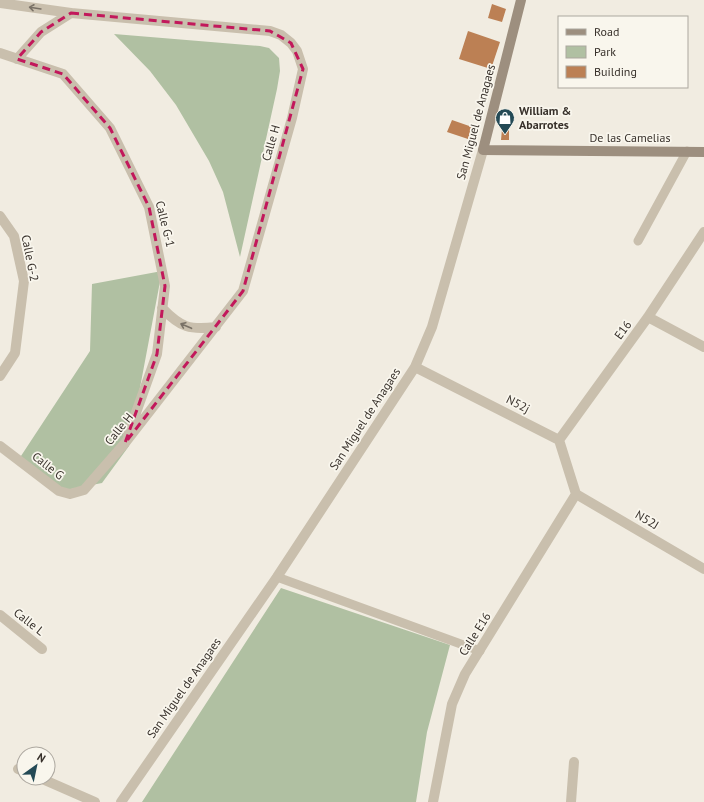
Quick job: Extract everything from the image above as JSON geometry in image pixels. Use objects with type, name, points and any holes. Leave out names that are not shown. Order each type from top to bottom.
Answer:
[{"type":"street","name":"San Miguel de Anagaes","points":[[121,802],[277,577],[415,367],[432,327],[483,150],[521,0]]},
{"type":"street","name":"Calle H","points":[[0,2],[71,13],[270,31],[281,35],[291,43],[297,51],[303,69],[292,118],[243,291],[125,443],[84,490]]},
{"type":"street","points":[[17,59],[41,32],[71,13]]},
{"type":"street","name":"Calle G-1","points":[[0,53],[63,74],[110,128],[149,207],[165,286],[157,354],[125,443]]},
{"type":"street","name":"De las Camelias","points":[[483,150],[704,152]]},
{"type":"street","name":"Calle G-2","points":[[0,216],[14,236],[24,282],[15,353],[0,376]]},
{"type":"street","name":"E16","points":[[559,440],[648,317],[704,232]]},
{"type":"street","points":[[162,308],[174,320],[195,330],[216,327]]},
{"type":"street","points":[[648,317],[704,347]]},
{"type":"street","name":"N52j","points":[[415,367],[559,440]]},
{"type":"street","points":[[559,440],[576,494]]},
{"type":"street","name":"Calle G","points":[[0,446],[59,491],[70,494],[84,490]]},
{"type":"street","name":"N52J","points":[[576,494],[704,569]]},
{"type":"street","name":"Calle E16","points":[[434,802],[452,704],[465,674],[576,494]]},
{"type":"street","name":"Calle L","points":[[0,615],[42,649]]},
{"type":"street","points":[[571,802],[574,762]]},
{"type":"street","points":[[56,785],[95,802]]},
{"type":"lane","points":[[638,241],[687,152]]},
{"type":"lane","points":[[277,577],[480,651]]},
{"type":"highlighted area","points":[[71,13],[270,31],[291,43],[303,69],[243,291],[125,443],[157,354],[165,286],[149,207],[110,128],[63,74],[17,59],[41,32]]},
{"type":"green space","points":[[114,34],[260,46],[269,48],[279,58],[280,71],[277,89],[240,257],[223,192],[209,161],[176,105],[150,71]]},
{"type":"green space","points":[[162,271],[129,446],[102,483],[61,491],[19,459],[90,351],[92,284]]},
{"type":"green space","points":[[281,588],[450,645],[427,732],[416,802],[142,802]]},
{"type":"building","points":[[492,4],[506,9],[502,22],[488,18]]},
{"type":"building","points":[[468,31],[500,42],[491,69],[459,59]]},
{"type":"building","points":[[452,120],[475,128],[471,140],[447,132]]},
{"type":"building","name":"William & Abarrotes","points":[[502,129],[509,130],[509,140],[501,140]]},
{"type":"place","name":"William & Abarrotes","points":[[505,135]]}]
